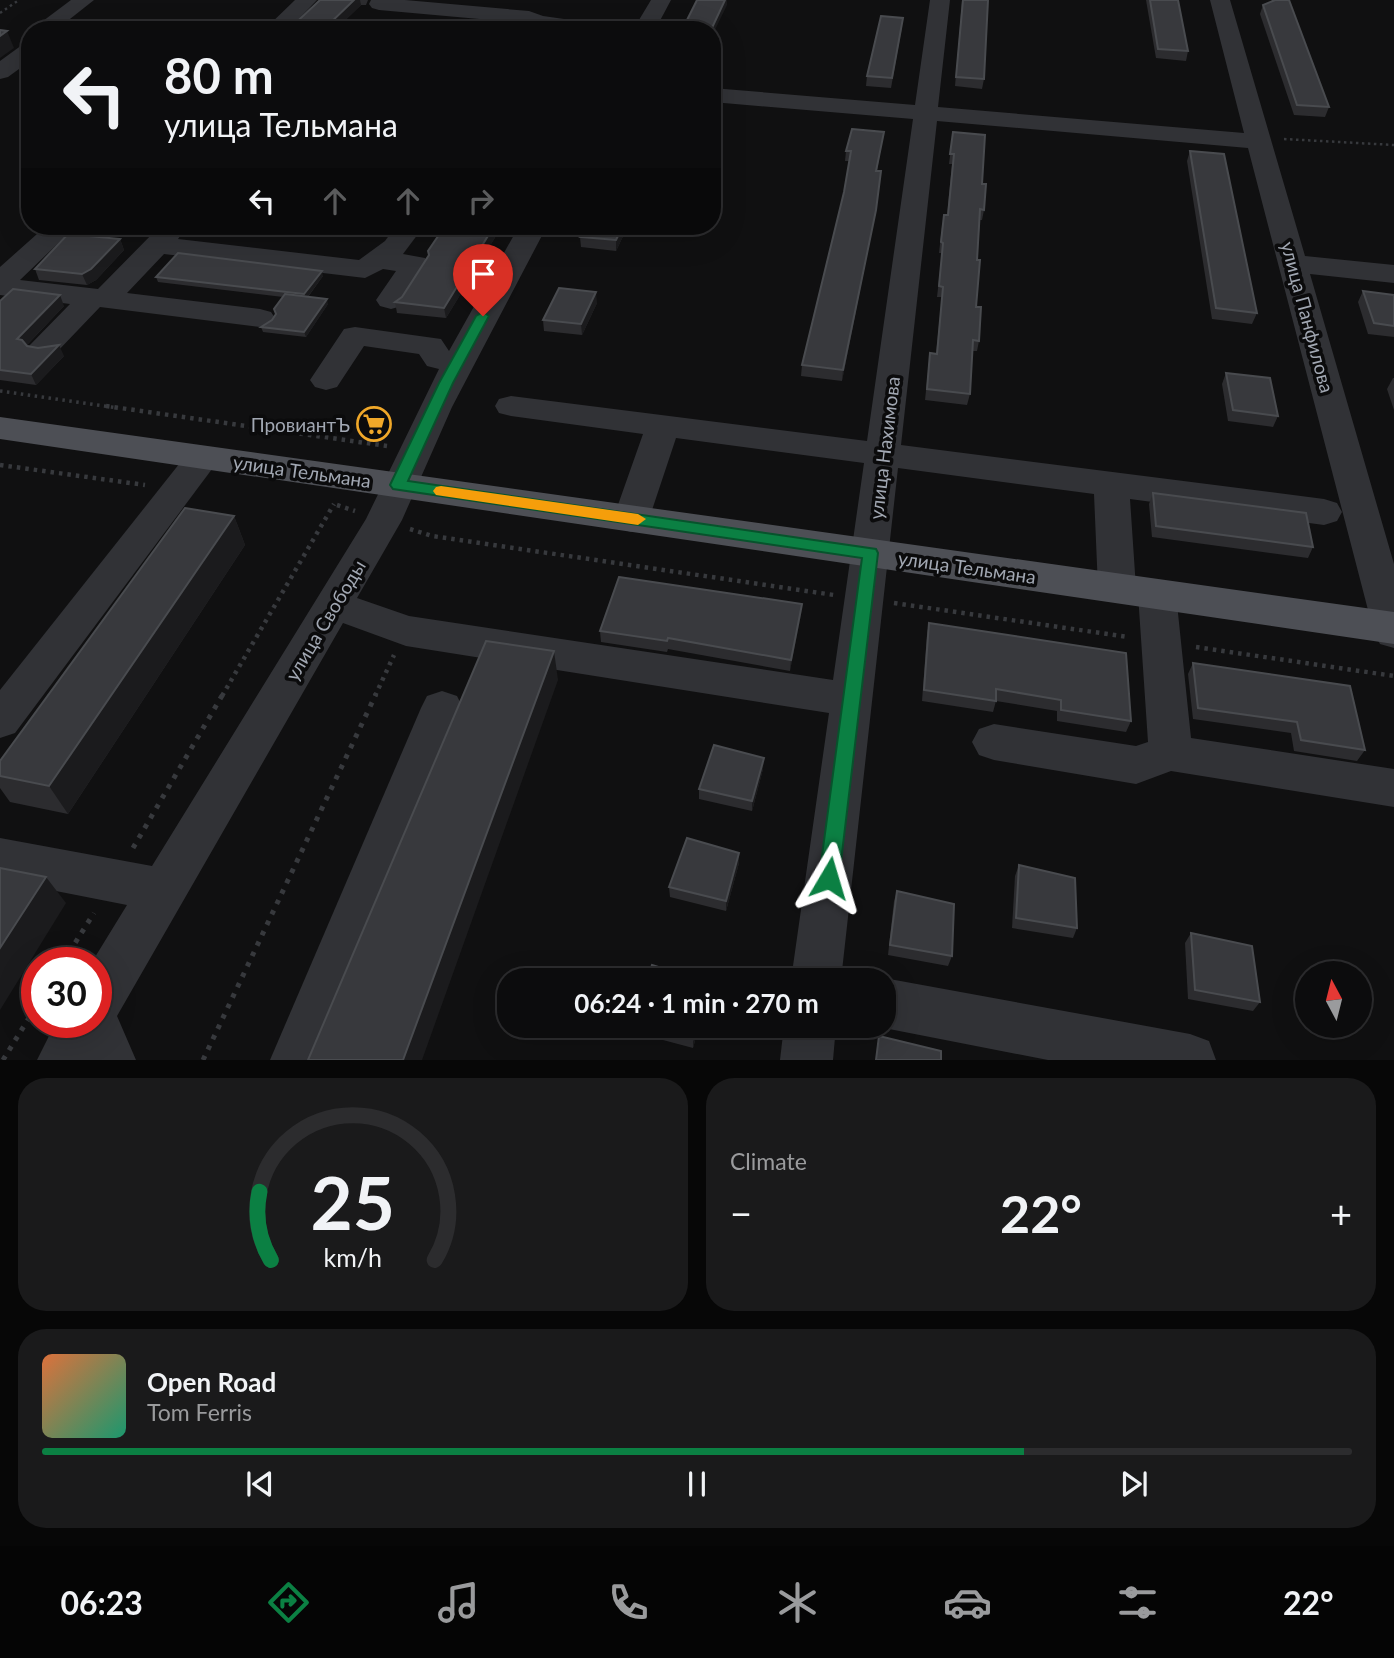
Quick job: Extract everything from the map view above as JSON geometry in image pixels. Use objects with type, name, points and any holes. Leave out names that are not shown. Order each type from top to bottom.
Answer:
[{"type":"main road","name":"улица Тельмана","points":[[0,428],[1394,630]]},
{"type":"street","points":[[55,21],[84,0]]},
{"type":"street","points":[[285,21],[307,0]]},
{"type":"street","points":[[383,0],[379,4],[529,17],[536,21]]},
{"type":"street","points":[[649,21],[661,0]]},
{"type":"street","name":"улица Нахимова","points":[[818,968],[940,0]]},
{"type":"street","name":"улица Панфилова","points":[[1220,0],[1394,630]]},
{"type":"street","points":[[0,72],[21,57]]},
{"type":"street","points":[[721,96],[1259,140]]},
{"type":"street","points":[[0,285],[53,235]]},
{"type":"street","points":[[44,347],[166,236],[365,269],[395,247],[404,235]]},
{"type":"street","name":"улица Свободы","points":[[112,976],[335,605],[398,485],[458,361],[528,235]]},
{"type":"street","points":[[378,260],[415,264],[391,300]]},
{"type":"street","points":[[1294,264],[1394,274]]},
{"type":"street","points":[[0,285],[260,318]]},
{"type":"street","points":[[326,380],[355,336],[430,345],[438,359],[458,361]]},
{"type":"street","points":[[512,406],[1324,512]]},
{"type":"street","points":[[631,519],[663,426]]},
{"type":"street","points":[[0,721],[203,457]]},
{"type":"street","points":[[1111,484],[1137,591],[1161,642],[1171,753]]},
{"type":"street","points":[[335,605],[406,631],[852,700]]},
{"type":"street","points":[[296,1059],[442,708]]},
{"type":"street","points":[[994,742],[1136,765],[1171,753],[1394,788]]},
{"type":"street","points":[[0,859],[163,890]]},
{"type":"street","points":[[896,1005],[1190,1059]]},
{"type":"street","points":[[63,1059],[75,1038]]},
{"type":"street","points":[[100,1038],[110,1059]]},
{"type":"street","points":[[806,1059],[809,1038]]},
{"type":"path","points":[[0,13],[19,0]]},
{"type":"path","points":[[1259,140],[1394,145]]},
{"type":"path","points":[[0,391],[398,485],[432,536],[1394,676]]},
{"type":"path","points":[[0,466],[158,487],[179,487]]},
{"type":"path","points":[[320,502],[334,504],[398,485]]},
{"type":"path","points":[[72,947],[334,504]]},
{"type":"path","points":[[203,1059],[406,631]]},
{"type":"path","points":[[3,1059],[21,1030]]},
{"type":"building","points":[[320,0],[354,0],[332,21],[298,21]]},
{"type":"building","points":[[697,0],[725,0],[715,21],[686,21]]},
{"type":"building","points":[[963,0],[988,0],[984,79],[956,77]]},
{"type":"building","points":[[1150,0],[1178,0],[1188,51],[1158,49]]},
{"type":"building","points":[[1275,0],[1289,0],[1329,107],[1297,105],[1263,5]]},
{"type":"building","points":[[881,16],[903,18],[892,78],[867,76]]},
{"type":"building","points":[[852,129],[884,132],[876,171],[881,171],[876,210],[843,370],[802,365],[844,192],[851,151],[846,151]]},
{"type":"building","points":[[953,132],[985,135],[982,184],[986,184],[984,210],[980,209],[977,260],[980,260],[976,307],[981,307],[979,341],[973,340],[970,394],[927,389],[930,353],[937,354],[943,287],[939,286],[941,242],[944,215],[948,215],[954,154],[950,154]]},
{"type":"building","points":[[1190,151],[1224,154],[1257,313],[1216,308]]},
{"type":"building","points":[[67,235],[120,239],[91,269],[82,274],[35,269]]},
{"type":"building","points":[[439,235],[489,235],[444,308],[395,302],[402,297],[429,255],[428,251]]},
{"type":"building","points":[[581,235],[618,235],[616,240],[580,237]]},
{"type":"building","points":[[178,253],[322,271],[304,294],[156,277]]},
{"type":"building","points":[[559,288],[596,292],[581,324],[543,320]]},
{"type":"building","points":[[13,289],[60,295],[17,339],[27,346],[38,348],[59,345],[31,374],[0,370],[0,301]]},
{"type":"building","points":[[1363,291],[1394,295],[1394,326],[1374,323]]},
{"type":"building","points":[[285,294],[327,299],[304,332],[261,327],[272,320],[276,314],[274,309]]},
{"type":"building","points":[[1226,373],[1270,378],[1278,416],[1233,410]]},
{"type":"building","points":[[1153,493],[1306,513],[1313,547],[1156,526]]},
{"type":"building","points":[[185,508],[234,516],[49,786],[0,776],[0,761]]},
{"type":"building","points":[[619,577],[802,604],[791,660],[668,638],[667,641],[600,631]]},
{"type":"building","points":[[929,623],[1126,653],[1131,721],[1061,710],[1061,700],[996,689],[996,701],[924,690]]},
{"type":"building","points":[[486,641],[554,651],[403,1060],[308,1060]]},
{"type":"building","points":[[1193,663],[1350,686],[1365,750],[1301,740],[1297,722],[1198,708]]},
{"type":"building","points":[[714,745],[764,758],[752,801],[699,789]]},
{"type":"building","points":[[687,838],[739,853],[726,901],[669,887]]},
{"type":"building","points":[[1019,865],[1075,878],[1077,928],[1016,918]]},
{"type":"building","points":[[0,868],[46,877],[0,948]]},
{"type":"building","points":[[897,891],[954,904],[952,956],[890,945]]},
{"type":"building","points":[[1191,933],[1252,946],[1260,1002],[1195,990]]},
{"type":"building","points":[[879,1038],[941,1051],[941,1060],[876,1060]]},
{"type":"slow traffic","points":[[441,491],[638,519]]},
{"type":"place","name":"ПровиантЪ","points":[[374,424]]},
{"type":"route","points":[[483,316],[446,383],[398,485],[870,553],[829,878]]}]
